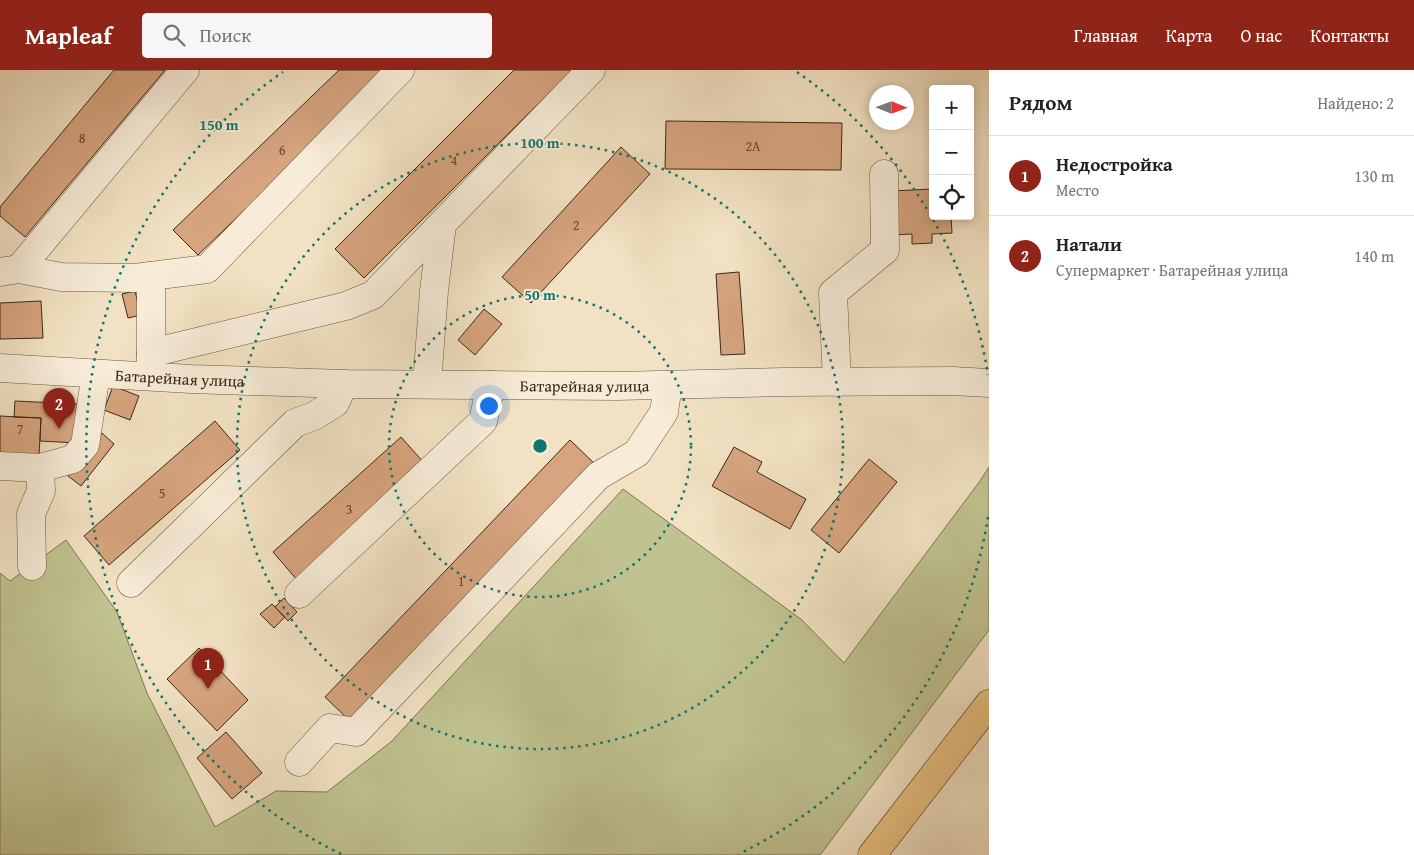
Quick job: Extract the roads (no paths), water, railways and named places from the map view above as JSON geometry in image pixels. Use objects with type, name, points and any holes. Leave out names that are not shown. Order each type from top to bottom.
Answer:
[{"type":"main road","points":[[872,855],[989,704]]},
{"type":"street","points":[[10,271],[185,70]]},
{"type":"street","points":[[10,271],[61,277],[135,278],[207,269],[400,70]]},
{"type":"street","points":[[151,276],[151,365],[346,306],[373,295],[591,70]]},
{"type":"street","points":[[837,382],[833,293],[885,250],[884,174]]},
{"type":"street","points":[[427,384],[434,291],[442,224]]},
{"type":"street","name":"Батарейная улица","points":[[0,368],[96,374],[151,365],[344,384],[668,385],[989,382]]},
{"type":"street","points":[[0,466],[40,468],[73,459],[85,446],[96,374]]},
{"type":"street","points":[[131,583],[295,423],[314,416],[335,403],[344,384]]},
{"type":"street","points":[[299,594],[483,421],[491,385]]},
{"type":"street","points":[[299,762],[330,728],[356,732],[598,476],[637,453],[664,412],[668,385]]},
{"type":"street","points":[[32,566],[31,514],[41,491],[40,468]]},
{"type":"place","name":"Натали","points":[[59,429]]},
{"type":"place","name":"Недостройка","points":[[208,689]]}]
